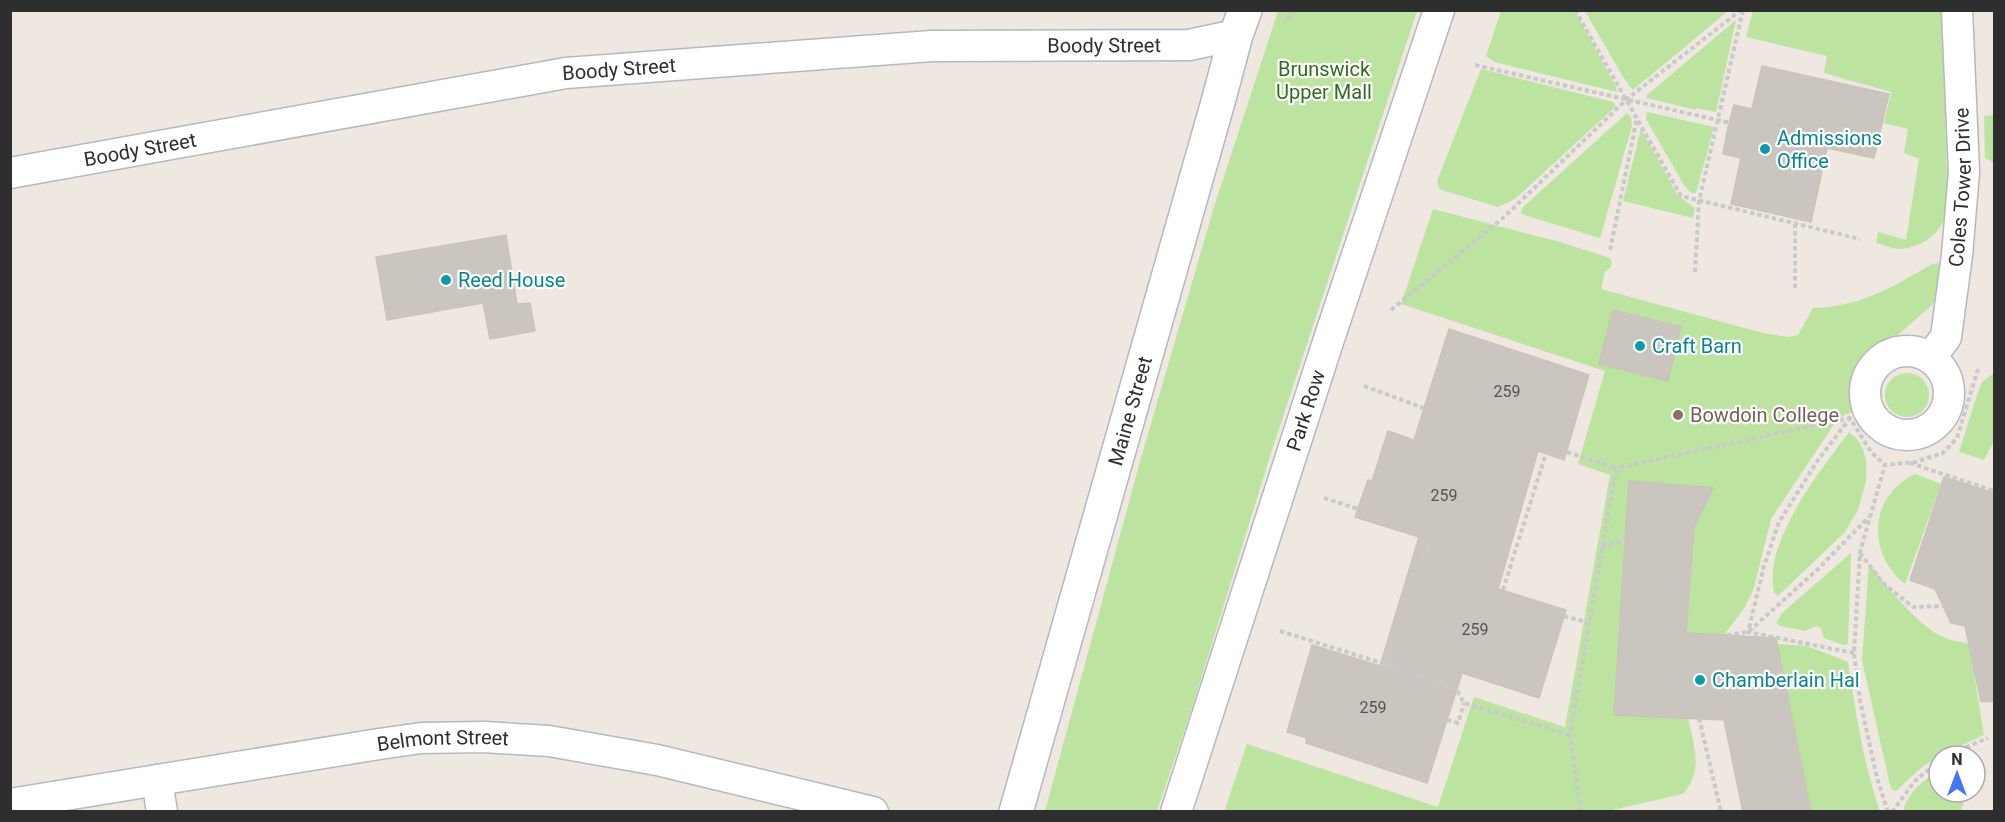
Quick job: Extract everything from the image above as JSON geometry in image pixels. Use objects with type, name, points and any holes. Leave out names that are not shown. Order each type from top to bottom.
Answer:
[{"type":"street","name":"Park Row","points":[[1176,812],[1320,364],[1439,10]]},
{"type":"street","name":"Coles Tower Drive","points":[[1929,358],[1946,337],[1957,255],[1964,172],[1957,10]]},
{"type":"street","name":"Boody Street","points":[[10,173],[566,73],[932,46],[1189,45],[1240,23]]},
{"type":"street","name":"Maine Street","points":[[1016,812],[1240,23]]},
{"type":"street","points":[[1911,352],[1929,358],[1942,370],[1947,381],[1949,393],[1942,417],[1934,426],[1923,432],[1909,435],[1895,434],[1873,418],[1859,412],[1868,378],[1875,367],[1886,358],[1898,353],[1911,352]]},
{"type":"street","name":"Belmont Street","points":[[10,804],[420,738],[484,736],[549,741],[657,760],[873,812]]},
{"type":"street","points":[[157,780],[162,812]]},
{"type":"path","points":[[1287,19],[1297,10]]},
{"type":"path","points":[[1575,10],[1682,196],[1860,240]]},
{"type":"path","points":[[1391,310],[1503,218],[1627,99],[1742,10]]},
{"type":"path","points":[[1695,272],[1699,201],[1742,10]]},
{"type":"path","points":[[1475,65],[1730,123]]},
{"type":"path","points":[[1610,250],[1638,117]]},
{"type":"path","points":[[1795,224],[1795,288]]},
{"type":"path","points":[[1859,412],[1871,452],[1885,465],[1907,463],[1943,453],[1957,438],[1979,366]]},
{"type":"path","points":[[1364,386],[1424,408]]},
{"type":"path","points":[[1567,452],[1616,468],[1859,412]]},
{"type":"path","points":[[1748,632],[1764,566],[1779,522],[1818,460],[1859,412]]},
{"type":"path","points":[[1503,591],[1546,453]]},
{"type":"path","points":[[1907,463],[1995,491]]},
{"type":"path","points":[[1885,465],[1860,552],[1854,653],[1860,700],[1877,778],[1890,812]]},
{"type":"path","points":[[1581,812],[1570,735],[1616,468]]},
{"type":"path","points":[[1324,498],[1358,509]]},
{"type":"path","points":[[1748,632],[1815,572],[1870,516]]},
{"type":"path","points":[[1422,564],[1429,540]]},
{"type":"path","points":[[1602,548],[1625,540]]},
{"type":"path","points":[[1860,552],[1883,583],[1913,607],[1943,606]]},
{"type":"path","points":[[1564,616],[1589,623]]},
{"type":"path","points":[[1280,631],[1457,690],[1464,703],[1570,735]]},
{"type":"path","points":[[1727,635],[1748,632],[1854,653]]},
{"type":"path","points":[[1384,666],[1391,644]]},
{"type":"path","points":[[1447,720],[1458,723],[1464,703]]},
{"type":"path","points":[[1699,718],[1721,812]]},
{"type":"path","points":[[1974,744],[1988,738]]},
{"type":"path","points":[[1890,812],[1915,781],[1927,771]]},
{"type":"green space","name":"Brunswick Upper Mall","points":[[1278,11],[1417,11],[1271,453],[1191,711],[1157,811],[1045,811],[1141,458],[1214,207]]},
{"type":"green space","points":[[1501,11],[1575,11],[1617,92],[1494,62],[1486,56]]},
{"type":"green space","points":[[1585,11],[1728,11],[1633,90]]},
{"type":"green space","points":[[1753,11],[1942,11],[1948,209],[1942,225],[1931,237],[1916,246],[1899,249],[1876,243],[1878,232],[1906,240],[1919,159],[1904,153],[1908,129],[1884,123],[1891,92],[1824,73],[1827,56],[1746,37]]},
{"type":"green space","points":[[1736,20],[1716,112],[1697,108],[1696,110],[1646,98],[1647,95]]},
{"type":"green space","points":[[1481,69],[1613,102],[1616,106],[1515,199],[1498,207],[1442,190],[1437,181]]},
{"type":"green space","points":[[1647,112],[1714,127],[1696,193],[1691,193],[1684,185],[1646,119]]},
{"type":"green space","points":[[1627,113],[1631,117],[1632,126],[1600,238],[1521,214],[1522,208]]},
{"type":"green space","points":[[1994,115],[1994,163],[1985,158],[1984,116]]},
{"type":"green space","points":[[1641,129],[1678,196],[1695,208],[1693,218],[1623,201]]},
{"type":"green space","points":[[1433,209],[1560,242],[1610,258],[1612,262],[1610,268],[1605,272],[1601,289],[1763,333],[1787,337],[1798,335],[1813,308],[1831,307],[1861,300],[1889,288],[1932,264],[1945,264],[1942,291],[1933,304],[1863,368],[1857,384],[1858,409],[1843,416],[1832,427],[1771,519],[1754,588],[1745,607],[1724,635],[1686,633],[1693,544],[1686,544],[1713,488],[1629,482],[1614,715],[1688,718],[1696,758],[1693,776],[1683,794],[1603,812],[1224,812],[1247,744],[1438,807],[1474,697],[1565,727],[1610,475],[1578,464],[1605,371],[1401,304]]},
{"type":"green space","points":[[1907,373],[1922,380],[1929,395],[1922,410],[1907,417],[1892,410],[1885,395],[1892,380]]},
{"type":"green space","points":[[1994,373],[1994,441],[1984,460],[1959,452],[1982,382]]},
{"type":"green space","points":[[1849,432],[1857,439],[1866,460],[1866,481],[1858,510],[1845,532],[1778,596],[1774,592],[1773,572],[1777,551],[1786,529],[1810,486]]},
{"type":"green space","points":[[1915,474],[1941,484],[1905,584],[1892,571],[1884,557],[1879,541],[1878,526],[1881,510],[1889,496],[1900,484]]},
{"type":"green space","points":[[1851,553],[1848,644],[1843,645],[1824,638],[1821,628],[1817,626],[1805,631],[1780,626],[1776,623],[1782,613]]},
{"type":"green space","points":[[1869,563],[1919,621],[1945,638],[1969,643],[1984,735],[1965,744],[1927,744],[1927,764],[1896,791],[1892,790],[1862,660]]},
{"type":"green space","points":[[1777,644],[1807,646],[1848,662],[1857,719],[1880,811],[1811,811]]},
{"type":"green space","points":[[1927,778],[1927,804],[1963,804],[1961,811],[1903,811],[1908,798]]},
{"type":"building","name":"Admissions Office","points":[[1762,66],[1889,94],[1874,158],[1827,148],[1811,222],[1731,204],[1741,158],[1723,154],[1727,132],[1734,105],[1752,109]]},
{"type":"building","name":"Reed House","points":[[506,235],[517,304],[530,303],[535,331],[490,339],[483,303],[387,320],[376,257]]},
{"type":"building","name":"Craft Barn","points":[[1613,310],[1681,327],[1668,381],[1599,364]]},
{"type":"building","points":[[1449,329],[1589,375],[1564,460],[1538,451],[1498,589],[1566,610],[1539,698],[1462,673],[1427,783],[1306,743],[1307,738],[1287,732],[1312,645],[1380,666],[1419,537],[1355,517],[1368,480],[1372,481],[1388,431],[1414,440]]},
{"type":"building","points":[[1944,477],[1995,493],[1995,701],[1981,702],[1965,626],[1951,623],[1935,589],[1910,580]]},
{"type":"building","name":"Chamberlain Hal","points":[[1629,481],[1713,488],[1694,527],[1686,633],[1776,638],[1811,812],[1743,812],[1724,720],[1614,715]]},
{"type":"place","name":"Admissions Office","points":[[1765,149]]},
{"type":"place","name":"Reed House","points":[[446,280]]},
{"type":"place","name":"Craft Barn","points":[[1640,346]]},
{"type":"place","name":"Bowdoin College","points":[[1678,415]]},
{"type":"place","name":"Chamberlain Hal","points":[[1700,680]]}]
